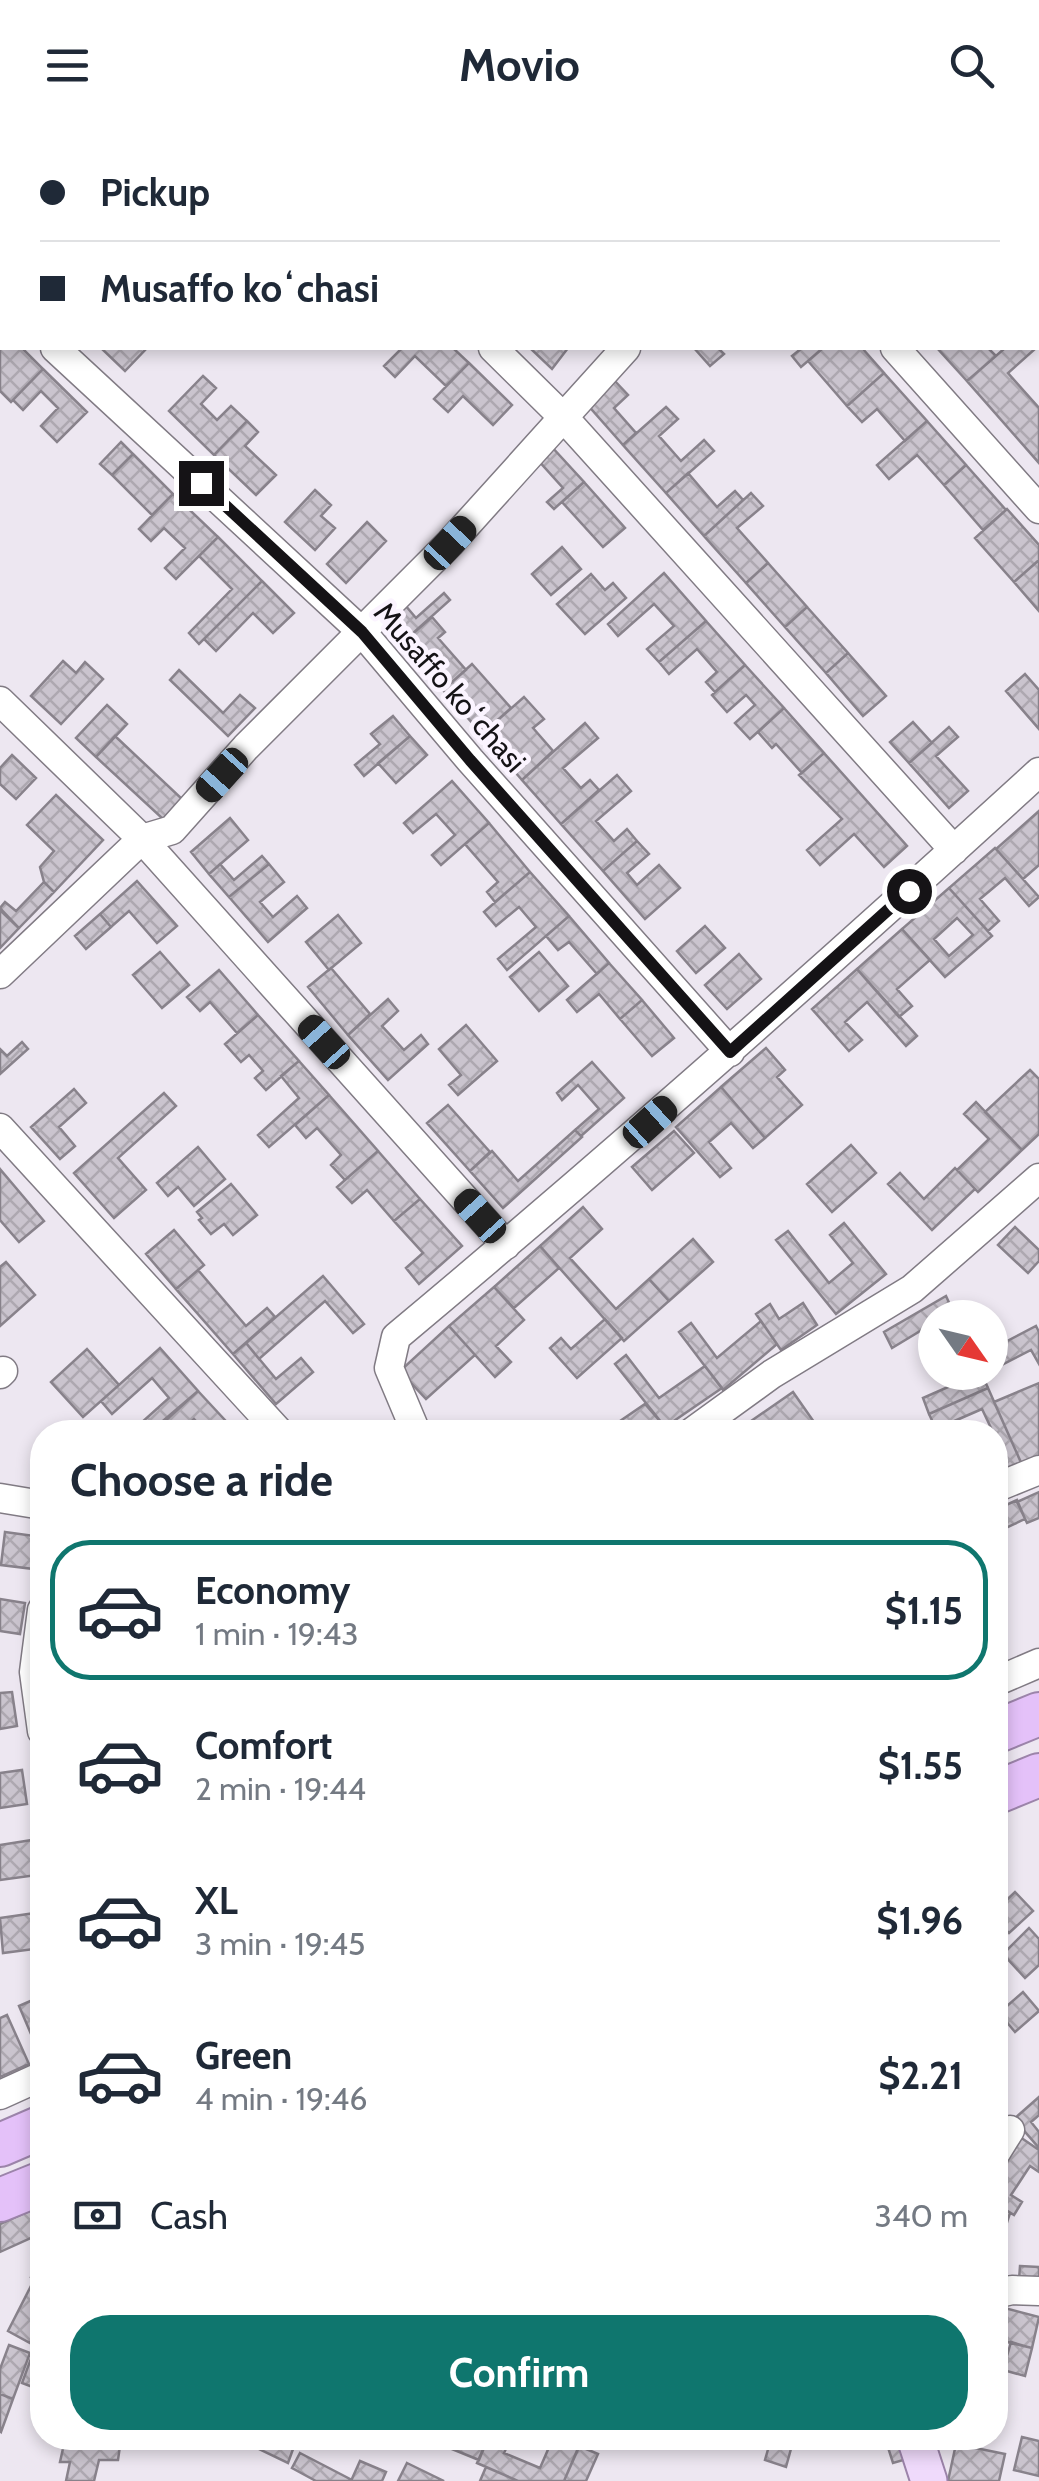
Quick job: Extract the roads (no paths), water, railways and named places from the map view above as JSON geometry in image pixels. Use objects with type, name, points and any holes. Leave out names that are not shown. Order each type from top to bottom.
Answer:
[{"type":"highway","points":[[1008,1727],[1039,1714]]},
{"type":"highway","points":[[1008,1787],[1039,1774]]},
{"type":"highway","points":[[0,2145],[30,2132]]},
{"type":"highway","points":[[0,2200],[30,2188]]},
{"type":"main road","points":[[919,2450],[929,2481]]},
{"type":"street","name":"Musaffo koʻchasi","points":[[57,350],[362,632],[470,760],[730,1052]]},
{"type":"street","points":[[495,350],[565,418],[954,850]]},
{"type":"street","points":[[0,974],[142,839],[172,830],[246,747],[450,543],[624,350]]},
{"type":"street","points":[[896,350],[1039,509]]},
{"type":"street","points":[[0,701],[142,839],[506,1245]]},
{"type":"street","points":[[411,1420],[390,1368],[396,1337],[730,1052],[1039,772]]},
{"type":"street","points":[[0,1128],[268,1420]]},
{"type":"street","points":[[709,1420],[772,1374],[912,1290],[1039,1178]]},
{"type":"street","points":[[1008,1483],[1039,1470]]},
{"type":"street","points":[[0,1498],[30,1504]]},
{"type":"street","points":[[1008,1676],[1039,1662]]},
{"type":"street","points":[[0,2095],[30,2081]]},
{"type":"street","points":[[1008,2291],[1039,2291]]}]
